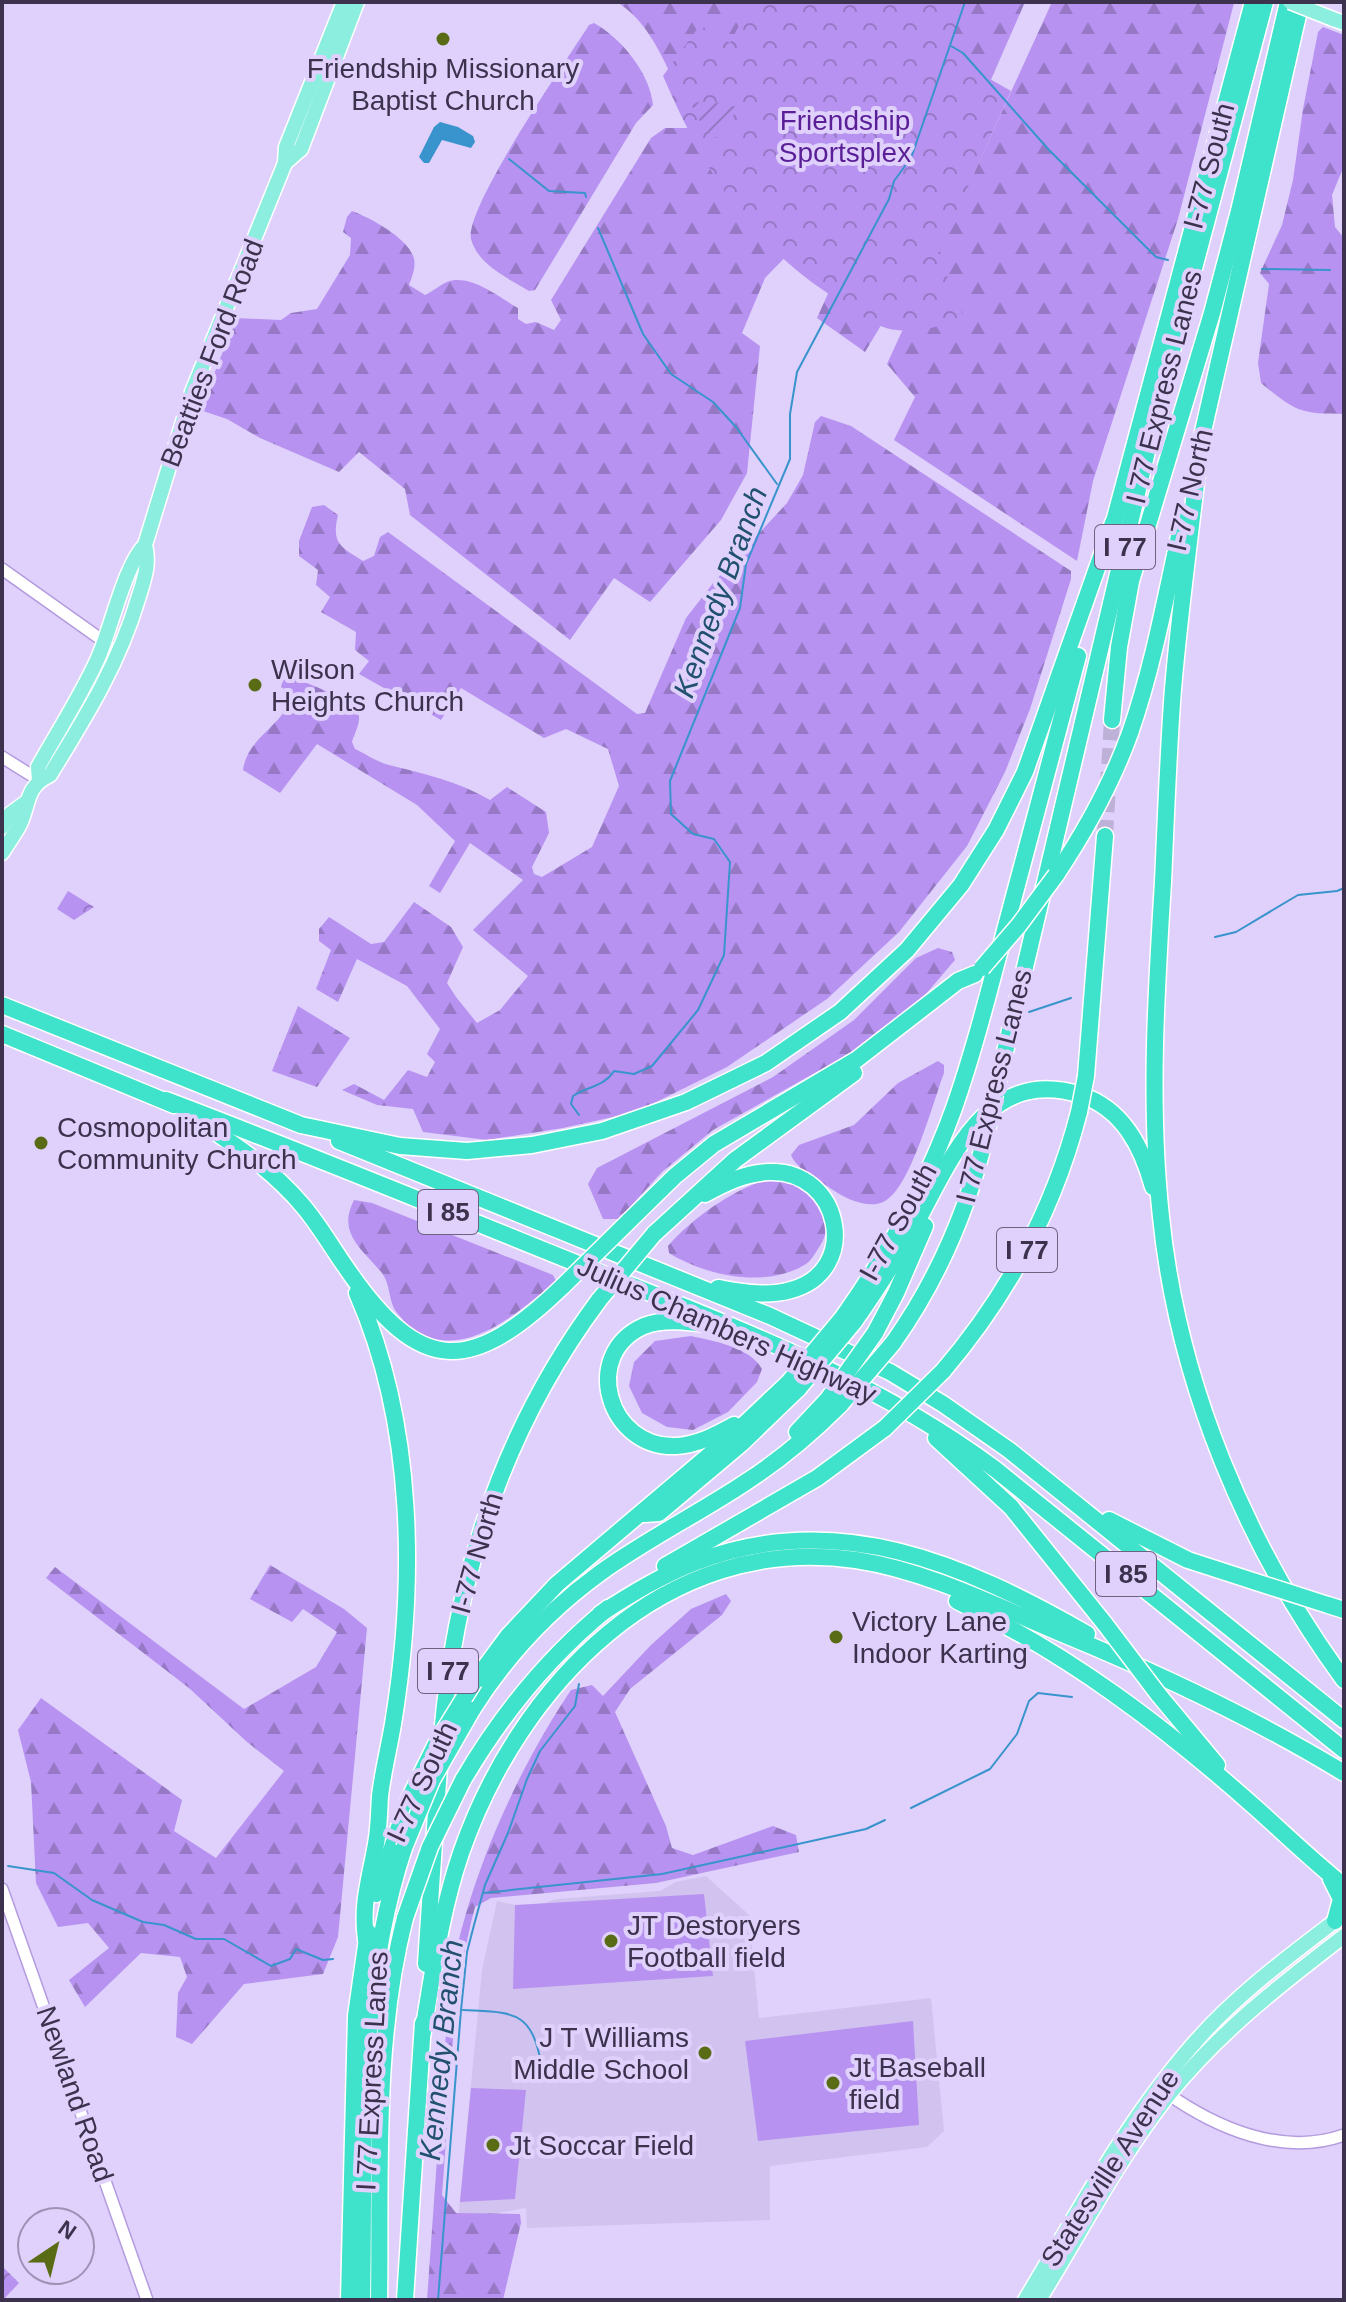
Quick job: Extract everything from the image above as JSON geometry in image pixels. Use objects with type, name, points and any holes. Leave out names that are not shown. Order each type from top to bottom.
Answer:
[{"type":"highway","name":"I-77 South","points":[[848,1320],[931,1165],[960,1091],[1253,2]]},
{"type":"highway","name":"I 77 Express Lanes","points":[[362,2300],[370,2011],[383,1926],[404,1848],[432,1780],[472,1710],[520,1645],[570,1597],[622,1558],[779,1459],[893,1343],[925,1293],[952,1240],[987,1130],[1175,337],[1265,2]]},
{"type":"highway","name":"I 77 Express Lanes","points":[[1112,720],[1119,647],[1131,581],[1212,313],[1289,2]]},
{"type":"highway","name":"I-77 South","points":[[1242,260],[1301,2]]},
{"type":"highway","name":"I-77 North","points":[[978,971],[1019,925],[1056,875],[1090,820],[1117,764],[1146,681],[1242,260]]},
{"type":"highway","points":[[1201,439],[1174,678],[1156,1008],[1154,1087],[1161,1215],[1179,1321],[1200,1399],[1234,1486],[1301,1617],[1344,1680]]},
{"type":"highway","points":[[301,1125],[390,1144],[445,1150],[489,1149],[557,1140],[623,1125],[686,1102],[756,1068],[823,1025],[874,982],[922,934],[961,885],[996,830],[1034,751],[1113,523]]},
{"type":"highway","name":"I 77 Express Lanes","points":[[379,2300],[385,2035],[393,1974],[405,1918],[430,1847],[463,1780],[491,1735],[529,1686],[600,1614],[672,1562],[835,1466],[885,1428],[943,1371],[990,1311],[1025,1253],[1053,1192],[1079,1112],[1086,1076],[1105,836]]},
{"type":"highway","points":[[166,1100],[236,1145],[280,1181],[306,1209],[380,1312],[403,1334],[425,1345],[450,1350],[482,1346],[508,1333],[564,1285],[682,1170],[714,1144],[839,1071],[958,981],[978,971]]},
{"type":"highway","name":"I 77","points":[[686,1203],[735,1160],[904,1035],[978,971]]},
{"type":"highway","name":"I 85","points":[[2,1005],[301,1125]]},
{"type":"highway","name":"I 85","points":[[2,1034],[166,1100]]},
{"type":"highway","points":[[639,1515],[659,1513],[741,1444],[793,1386],[896,1259],[953,1154],[973,1125],[1006,1100],[1044,1090],[1079,1095],[1110,1111],[1133,1136],[1147,1167],[1161,1215]]},
{"type":"highway","name":"Julius Chambers Highway","points":[[166,1100],[729,1326],[824,1367],[902,1408],[953,1439],[1004,1476],[1344,1750]]},
{"type":"highway","name":"Julius Chambers Highway","points":[[301,1125],[803,1329],[890,1372],[966,1419],[1344,1720]]},
{"type":"highway","points":[[834,1402],[902,1280],[953,1154]]},
{"type":"highway","points":[[686,1203],[747,1175],[784,1173],[803,1180],[820,1193],[835,1226],[834,1247],[828,1262],[818,1275],[799,1288],[764,1294],[695,1285]]},
{"type":"highway","name":"I-77 North","points":[[405,2300],[423,2032],[427,1919],[444,1713],[465,1581],[488,1505],[520,1429],[558,1360],[599,1300],[654,1234],[686,1203]]},
{"type":"highway","points":[[345,1266],[372,1329],[386,1383],[399,1453],[406,1530],[401,1662],[377,1840],[362,1912],[366,1940]]},
{"type":"highway","points":[[729,1326],[666,1322],[651,1324],[632,1334],[622,1344],[611,1365],[608,1381],[612,1405],[631,1431],[645,1440],[664,1446],[695,1443],[756,1413]]},
{"type":"highway","name":"I-77 South","points":[[349,2300],[356,2016],[366,1940],[385,1863],[408,1801],[441,1734],[474,1682],[508,1636],[544,1596],[756,1413],[793,1386]]},
{"type":"highway","points":[[902,1408],[1011,1507],[1158,1694],[1256,1808]]},
{"type":"highway","points":[[1072,1501],[1170,1552],[1336,1607]]},
{"type":"highway","points":[[600,1614],[663,1577],[727,1552],[796,1541],[862,1543],[922,1556],[965,1572],[1063,1621],[1144,1667]]},
{"type":"highway","points":[[423,2032],[444,1910],[466,1838],[511,1748],[561,1680],[624,1619],[690,1581],[731,1567],[807,1557],[839,1558],[887,1566],[938,1583],[1144,1667],[1229,1707],[1344,1773]]},
{"type":"highway","points":[[839,1558],[945,1595],[1051,1652],[1137,1710],[1256,1808],[1344,1886]]},
{"type":"highway","points":[[1275,1570],[1344,1665]]},
{"type":"highway","points":[[1328,1874],[1341,1899],[1340,1917]]},
{"type":"highway","points":[[342,2300],[350,2274]]},
{"type":"main road","name":"Beatties Ford Road","points":[[39,780],[38,767],[88,678],[105,642],[134,555],[145,545],[186,408],[285,163],[286,147],[344,2]]},
{"type":"main road","name":"Beatties Ford Road","points":[[285,163],[301,149],[357,2]]},
{"type":"main road","points":[[1289,2],[1338,21]]},
{"type":"main road","name":"Beatties Ford Road","points":[[2,853],[21,821],[25,803],[39,780],[50,775],[98,698],[120,653],[149,560],[145,545]]},
{"type":"main road","name":"Beatties Ford Road","points":[[2,827],[10,814],[25,803]]},
{"type":"main road","name":"Statesville Avenue","points":[[1039,2300],[1164,2091],[1221,2015],[1264,1976],[1340,1917]]},
{"type":"main road","name":"Statesville Avenue","points":[[1025,2300],[1132,2125],[1246,2013],[1344,1936]]},
{"type":"street","points":[[2,569],[120,653]]},
{"type":"street","points":[[2,757],[39,780]]},
{"type":"street","name":"Newland Road","points":[[2,1889],[147,2300]]},
{"type":"street","points":[[1164,2091],[1224,2125],[1275,2142],[1312,2143],[1344,2135]]},
{"type":"shaded area","name":"J T Williams Middle School","points":[[706,1876],[749,1915],[759,2018],[931,1998],[944,2131],[927,2147],[770,2166],[770,2220],[527,2228],[526,2208],[458,2220],[482,1970],[497,1901],[528,1908],[557,1899],[660,1891],[676,1882]]},
{"type":"green space","points":[[617,2],[772,2],[759,39],[672,77],[643,26]]},
{"type":"green space","name":"Friendship Sportsplex","points":[[751,2],[965,2],[946,54],[1011,91],[938,254],[964,318],[935,327],[905,331],[886,328],[867,319],[806,278],[754,229],[732,203],[695,143],[663,76],[700,25],[730,43]]},
{"type":"green space","points":[[960,2],[1025,2],[889,312],[865,352],[817,318]]},
{"type":"green space","points":[[1052,2],[1234,3],[1178,219],[1093,481],[1077,561],[894,440],[915,397],[887,364]]},
{"type":"green space","points":[[594,23],[624,47],[640,69],[653,105],[636,123],[535,290],[529,291],[495,270],[480,256],[471,239],[473,222],[483,197],[519,134],[589,25]]},
{"type":"green space","points":[[1323,27],[1344,35],[1344,166],[1332,195],[1335,227],[1344,238],[1344,414],[1307,412],[1290,405],[1261,383],[1258,363],[1269,284],[1260,273],[1282,225],[1293,180],[1318,32]]},
{"type":"green space","points":[[725,103],[736,107],[731,123],[719,139],[705,129],[696,114],[691,104]]},
{"type":"green space","points":[[665,128],[698,128],[799,243],[765,278],[742,333],[760,346],[747,473],[721,520],[650,602],[614,578],[570,640],[410,515],[405,489],[359,452],[339,472],[260,438],[227,419],[200,410],[236,318],[281,320],[291,313],[317,309],[350,255],[351,238],[343,232],[352,211],[378,224],[405,244],[414,262],[409,285],[425,295],[447,282],[465,281],[518,308],[518,319],[526,324],[536,322],[554,330],[561,320],[551,300],[651,138]]},
{"type":"green space","points":[[821,416],[851,426],[1071,571],[1030,709],[1005,772],[967,846],[899,932],[827,999],[727,1067],[636,1112],[487,1140],[423,1132],[413,1109],[377,1105],[342,1090],[354,1084],[384,1100],[408,1070],[427,1077],[435,1062],[427,1054],[440,1029],[407,986],[357,959],[338,1002],[316,989],[331,950],[319,941],[319,929],[329,917],[371,944],[384,942],[414,902],[451,927],[463,947],[447,983],[477,1023],[500,1010],[528,976],[473,930],[523,880],[470,843],[440,893],[429,886],[455,841],[417,805],[317,744],[280,793],[243,770],[251,749],[288,705],[292,695],[281,687],[283,680],[291,677],[298,679],[356,710],[358,726],[352,742],[355,749],[376,760],[453,783],[490,800],[507,787],[546,812],[549,833],[532,867],[534,874],[542,877],[592,847],[619,786],[608,749],[566,729],[544,738],[461,688],[441,720],[359,674],[369,661],[355,650],[356,632],[321,612],[330,597],[316,585],[318,570],[299,556],[299,541],[312,507],[324,505],[338,515],[337,539],[363,561],[374,556],[380,537],[388,532],[637,714],[645,713],[686,618],[714,582],[787,503],[803,475],[815,422]]},
{"type":"green space","points":[[68,891],[94,907],[74,920],[57,909]]},
{"type":"green space","points":[[938,948],[952,952],[955,960],[919,1002],[863,1046],[713,1130],[662,1172],[619,1219],[603,1219],[588,1184],[597,1168],[773,1077],[854,1020],[916,958]]},
{"type":"green space","points":[[298,1006],[350,1038],[317,1087],[272,1071]]},
{"type":"green space","points":[[938,1061],[944,1065],[944,1073],[920,1143],[904,1179],[885,1201],[865,1204],[851,1200],[809,1175],[794,1161],[791,1155],[799,1145],[854,1125],[898,1083]]},
{"type":"green space","points":[[769,1179],[801,1188],[815,1201],[825,1217],[825,1235],[806,1264],[790,1272],[755,1278],[718,1273],[669,1253],[668,1246],[701,1215],[742,1189]]},
{"type":"green space","points":[[354,1200],[372,1203],[553,1275],[556,1281],[500,1324],[479,1334],[458,1340],[437,1339],[417,1331],[394,1309],[385,1278],[354,1240],[348,1222]]},
{"type":"green space","points":[[691,1336],[740,1350],[762,1369],[757,1382],[728,1412],[693,1430],[667,1427],[642,1413],[629,1386],[634,1362],[655,1341]]},
{"type":"green space","points":[[270,1565],[344,1609],[367,1628],[338,1937],[323,1974],[244,1984],[192,2044],[176,2037],[178,1993],[187,1977],[180,1957],[141,1953],[85,2007],[69,1980],[109,1948],[88,1923],[58,1927],[36,1883],[31,1782],[18,1730],[41,1698],[182,1800],[174,1831],[216,1858],[284,1771],[247,1742],[189,1688],[46,1578],[55,1567],[244,1709],[316,1667],[337,1632],[303,1609],[292,1622],[250,1599]]},
{"type":"green space","points":[[726,1594],[731,1601],[722,1615],[630,1689],[615,1712],[666,1826],[672,1848],[693,1855],[773,1826],[796,1835],[799,1852],[656,1883],[491,1898],[475,1907],[460,1978],[442,2195],[456,2213],[520,2214],[521,2223],[503,2300],[427,2300],[449,1990],[466,1912],[494,1834],[530,1758],[571,1690],[592,1685],[603,1696],[651,1645],[691,1609]]},
{"type":"green space","name":"JT Destoryers Football field","points":[[704,1894],[713,1976],[513,1989],[515,1905]]},
{"type":"green space","name":"Jt Baseball field","points":[[913,2021],[919,2125],[758,2141],[745,2041]]},
{"type":"green space","name":"Jt Soccar Field","points":[[471,2088],[526,2090],[515,2199],[460,2202]]},
{"type":"green space","points":[[2,2266],[16,2280],[16,2286],[2,2300]]},
{"type":"water","points":[[440,122],[458,127],[473,136],[475,142],[471,148],[442,140],[429,163],[424,163],[419,157],[434,127]]},
{"type":"waterway","name":"Kennedy Branch","points":[[579,1115],[571,1104],[573,1096],[601,1083],[614,1071],[634,1074],[652,1066],[698,1010],[724,955],[730,862],[714,839],[693,834],[671,814],[670,781],[740,608],[746,564],[790,459],[790,414],[797,372],[889,199],[894,181],[911,158],[965,2]]},
{"type":"waterway","points":[[951,46],[963,53],[1049,150],[1156,257],[1168,260]]},
{"type":"waterway","points":[[509,159],[549,191],[585,193],[586,197]]},
{"type":"waterway","points":[[598,228],[643,334],[671,374],[713,402],[736,427],[777,484]]},
{"type":"waterway","points":[[1262,269],[1330,270]]},
{"type":"waterway","points":[[1215,937],[1236,932],[1298,895],[1344,888]]},
{"type":"waterway","points":[[1029,1012],[1071,998]]},
{"type":"waterway","name":"Kennedy Branch","points":[[438,2300],[467,1952],[485,1885],[527,1779],[540,1751],[575,1706],[579,1684]]},
{"type":"waterway","points":[[911,1808],[990,1769],[1017,1734],[1029,1701],[1038,1693],[1072,1697]]},
{"type":"waterway","points":[[483,1893],[662,1874],[866,1829],[885,1820]]},
{"type":"waterway","points":[[8,1866],[54,1873],[92,1900],[143,1922],[164,1925],[196,1939],[224,1939],[271,1966],[290,1959],[296,1949],[323,1960],[333,1959]]},
{"type":"waterway","points":[[463,2010],[495,2012],[518,2018],[533,2034],[542,2068]]},
{"type":"tunnel","points":[[1105,836],[1112,720]]},
{"type":"place","name":"Friendship Missionary Baptist Church","points":[[443,39]]},
{"type":"place","name":"Wilson Heights Church","points":[[255,685]]},
{"type":"place","name":"Cosmopolitan Community Church","points":[[41,1143]]},
{"type":"place","name":"Victory Lane Indoor Karting","points":[[836,1637]]},
{"type":"place","name":"JT Destoryers Football field","points":[[611,1941]]},
{"type":"place","name":"J T Williams Middle School","points":[[705,2053]]},
{"type":"place","name":"Jt Baseball field","points":[[833,2083]]},
{"type":"place","name":"Jt Soccar Field","points":[[493,2145]]}]
